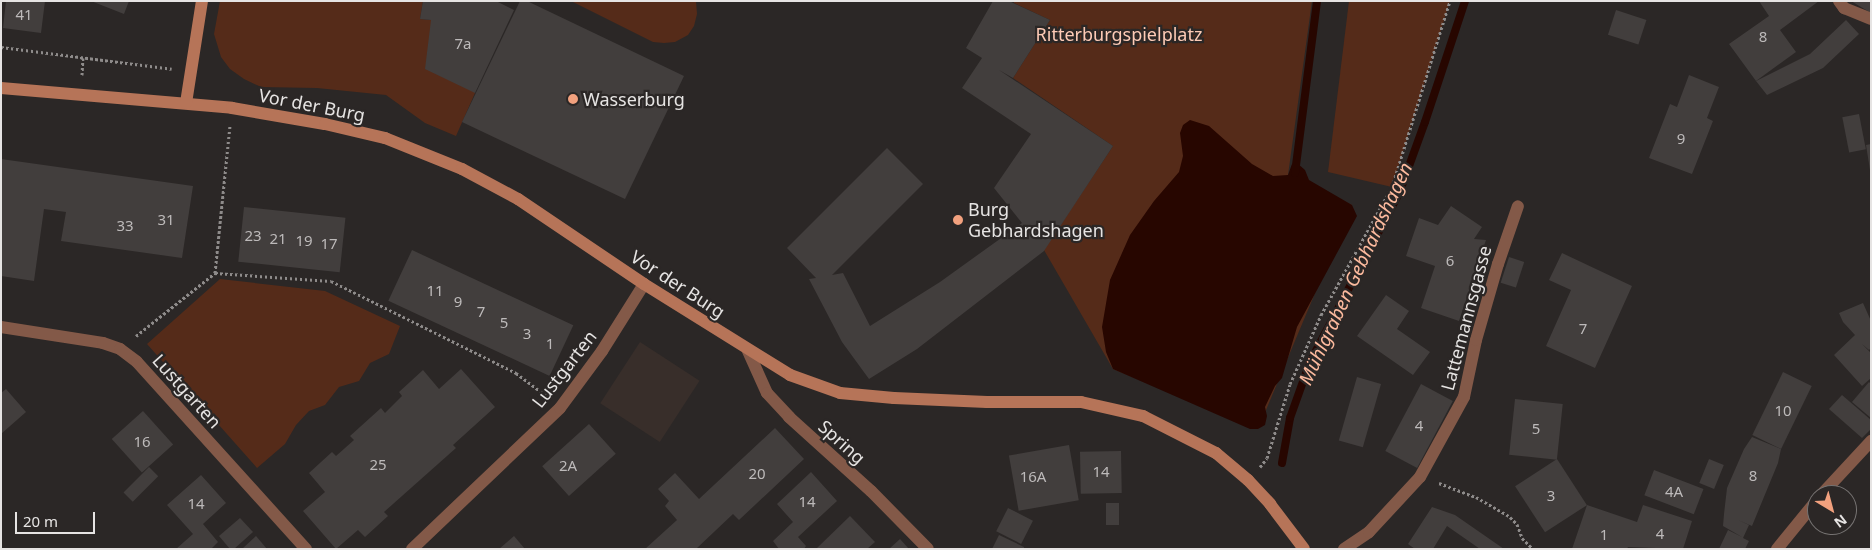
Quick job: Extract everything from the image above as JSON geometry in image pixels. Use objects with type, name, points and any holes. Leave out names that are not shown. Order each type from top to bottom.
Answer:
[{"type":"main road","points":[[186,103],[202,1]]},
{"type":"main road","name":"Vor der Burg","points":[[1,88],[232,108],[325,124],[385,138],[462,169],[518,199],[644,284],[748,351],[790,375],[840,393],[913,399],[1081,402],[1143,416],[1216,453],[1248,480],[1270,504],[1304,549]]},
{"type":"street","points":[[1839,1],[1844,8],[1871,19]]},
{"type":"street","name":"Lattemannsgasse","points":[[1344,549],[1369,532],[1420,477],[1464,397],[1476,340],[1498,264],[1518,206]]},
{"type":"street","name":"Lustgarten","points":[[412,549],[560,408],[602,351],[644,284]]},
{"type":"street","name":"Lustgarten","points":[[1,327],[103,343],[120,349],[137,362],[306,549]]},
{"type":"street","name":"Spring","points":[[748,351],[767,393],[928,549]]},
{"type":"street","points":[[1830,485],[1871,441]]},
{"type":"street","points":[[1777,549],[1807,512]]},
{"type":"path","points":[[1248,480],[1267,458],[1290,384],[1321,315],[1392,187],[1450,1]]},
{"type":"path","points":[[1,47],[192,72]]},
{"type":"path","points":[[215,274],[232,108]]},
{"type":"path","points":[[120,349],[215,274],[331,281],[516,373],[560,408]]},
{"type":"path","points":[[1420,477],[1476,497],[1510,517],[1517,524],[1522,538],[1532,549]]},
{"type":"shaded area","points":[[1190,120],[1209,126],[1252,164],[1273,176],[1288,175],[1292,164],[1297,163],[1305,170],[1309,180],[1352,205],[1357,216],[1297,327],[1282,378],[1275,386],[1265,407],[1267,416],[1265,425],[1258,429],[1250,429],[1113,369],[1106,352],[1102,327],[1110,280],[1130,235],[1154,201],[1179,172],[1183,156],[1180,133],[1183,125]]},
{"type":"shaded area","points":[[640,342],[700,381],[660,442],[600,403]]},
{"type":"green space","points":[[220,1],[423,1],[420,19],[431,20],[475,93],[456,136],[425,123],[386,95],[317,88],[261,87],[244,79],[230,69],[221,57],[214,34]]},
{"type":"green space","points":[[571,1],[696,1],[697,14],[694,26],[688,35],[675,42],[653,42]]},
{"type":"green space","name":"Ritterburgspielplatz","points":[[1014,1],[1312,1],[1288,175],[1352,205],[1258,429],[1113,369],[1044,250],[1113,146],[1013,78],[1050,20],[1014,3]]},
{"type":"green space","points":[[1349,1],[1450,1],[1392,187],[1328,172]]},
{"type":"green space","points":[[220,279],[325,291],[400,326],[389,354],[370,363],[359,381],[339,387],[325,405],[309,411],[296,425],[285,444],[257,468],[147,344]]},
{"type":"building","points":[[6,1],[45,1],[41,33],[3,28]]},
{"type":"building","points":[[91,1],[129,1],[124,14]]},
{"type":"building","points":[[423,1],[496,1],[514,10],[475,93],[425,69],[431,20],[420,19]]},
{"type":"building","name":"Wasserburg","points":[[520,1],[527,1],[684,76],[625,199],[462,122]]},
{"type":"building","points":[[993,1],[1009,1],[1050,20],[1013,78],[999,70],[1113,146],[1044,251],[917,349],[869,379],[842,342],[809,279],[816,278],[787,248],[887,148],[923,184],[832,275],[843,273],[870,326],[940,282],[1022,223],[994,188],[1031,134],[962,88],[982,58],[966,48]]},
{"type":"building","points":[[1759,1],[1819,1],[1780,30],[1796,52],[1756,81],[1729,44],[1769,16]]},
{"type":"building","points":[[1851,1],[1871,1],[1871,13]]},
{"type":"building","points":[[1616,10],[1646,20],[1638,45],[1608,35]]},
{"type":"building","points":[[1846,20],[1859,34],[1823,68],[1767,95],[1756,81],[1810,54]]},
{"type":"building","points":[[1689,75],[1719,87],[1707,118],[1713,121],[1692,174],[1649,158],[1670,104],[1677,107]]},
{"type":"building","points":[[1859,114],[1866,149],[1849,153],[1842,117]]},
{"type":"building","points":[[1871,144],[1871,170],[1870,170],[1866,145]]},
{"type":"building","points":[[1,159],[193,186],[182,258],[61,241],[66,212],[44,209],[34,281],[1,276]]},
{"type":"building","points":[[1451,206],[1482,227],[1474,239],[1486,240],[1459,321],[1421,308],[1435,266],[1406,256],[1419,218],[1438,225]]},
{"type":"building","points":[[244,207],[345,218],[340,272],[238,262]]},
{"type":"building","points":[[412,250],[573,325],[550,376],[388,301]]},
{"type":"building","points":[[1562,253],[1632,286],[1595,368],[1546,346],[1571,290],[1549,280]]},
{"type":"building","points":[[1509,257],[1524,262],[1516,288],[1501,283]]},
{"type":"building","points":[[1386,295],[1409,311],[1397,329],[1430,352],[1413,375],[1357,336]]},
{"type":"building","points":[[1863,303],[1871,321],[1871,348],[1869,350],[1862,344],[1871,353],[1871,378],[1862,386],[1834,355],[1855,335],[1843,322],[1839,313]]},
{"type":"building","points":[[461,369],[495,407],[453,445],[456,448],[384,512],[388,516],[365,537],[358,530],[336,549],[303,511],[325,492],[309,473],[332,452],[336,456],[354,440],[350,436],[381,408],[385,413],[402,396],[399,392],[423,370],[439,389]]},
{"type":"building","points":[[1783,372],[1812,386],[1781,449],[1752,435]]},
{"type":"building","points":[[1357,377],[1381,384],[1363,447],[1339,440]]},
{"type":"building","points":[[1869,382],[1871,384],[1871,418],[1852,402]]},
{"type":"building","points":[[1421,384],[1453,401],[1417,468],[1385,451]]},
{"type":"building","points":[[6,389],[26,412],[1,434],[1,393]]},
{"type":"building","points":[[1842,395],[1871,420],[1871,429],[1862,438],[1829,409]]},
{"type":"building","points":[[1515,399],[1563,404],[1557,460],[1509,455]]},
{"type":"building","points":[[143,411],[173,444],[142,473],[112,439]]},
{"type":"building","points":[[589,424],[616,454],[569,496],[542,466]]},
{"type":"building","points":[[775,428],[804,459],[739,520],[733,514],[696,549],[645,549],[677,520],[665,506],[669,501],[658,489],[675,473],[699,499]]},
{"type":"building","points":[[1752,437],[1781,449],[1778,463],[1752,526],[1738,520],[1749,525],[1743,538],[1749,541],[1745,549],[1719,549],[1728,530],[1742,537],[1723,526],[1724,514],[1727,488],[1744,449]]},
{"type":"building","points":[[1069,445],[1079,500],[1019,511],[1009,456]]},
{"type":"building","points":[[1121,451],[1122,493],[1081,494],[1080,452]]},
{"type":"building","points":[[1557,459],[1587,505],[1545,532],[1515,486]]},
{"type":"building","points":[[1709,459],[1724,465],[1714,489],[1699,483]]},
{"type":"building","points":[[149,467],[158,476],[133,502],[124,492]]},
{"type":"building","points":[[1654,470],[1703,489],[1694,514],[1644,495]]},
{"type":"building","points":[[811,472],[837,501],[798,537],[806,546],[804,549],[779,549],[773,541],[793,522],[777,504]]},
{"type":"building","points":[[201,475],[226,503],[203,524],[218,542],[211,549],[176,549],[193,534],[167,505]]},
{"type":"building","points":[[1106,503],[1119,503],[1119,525],[1106,525]]},
{"type":"building","points":[[1587,505],[1637,522],[1643,505],[1692,521],[1683,549],[1628,547],[1627,549],[1572,549]]},
{"type":"building","points":[[1432,507],[1455,515],[1504,549],[1480,549],[1447,526],[1433,549],[1415,549],[1408,544]]},
{"type":"building","points":[[1008,508],[1033,521],[1021,544],[996,531]]},
{"type":"building","points":[[850,516],[875,542],[867,549],[816,549]]},
{"type":"building","points":[[240,518],[253,532],[234,549],[230,549],[219,536]]},
{"type":"building","points":[[999,535],[1024,547],[1024,549],[992,549]]},
{"type":"building","points":[[256,536],[267,549],[242,549]]},
{"type":"building","points":[[514,536],[525,549],[499,549]]},
{"type":"building","points":[[900,539],[909,549],[889,549]]},
{"type":"waterway","points":[[1295,173],[1317,1]]},
{"type":"waterway","name":"Mühlgraben Gebhardshagen","points":[[1282,463],[1290,418],[1310,362],[1400,191],[1465,1]]},
{"type":"place","name":"Wasserburg","points":[[573,99]]},
{"type":"place","name":"Burg Gebhardshagen","points":[[958,220]]}]
